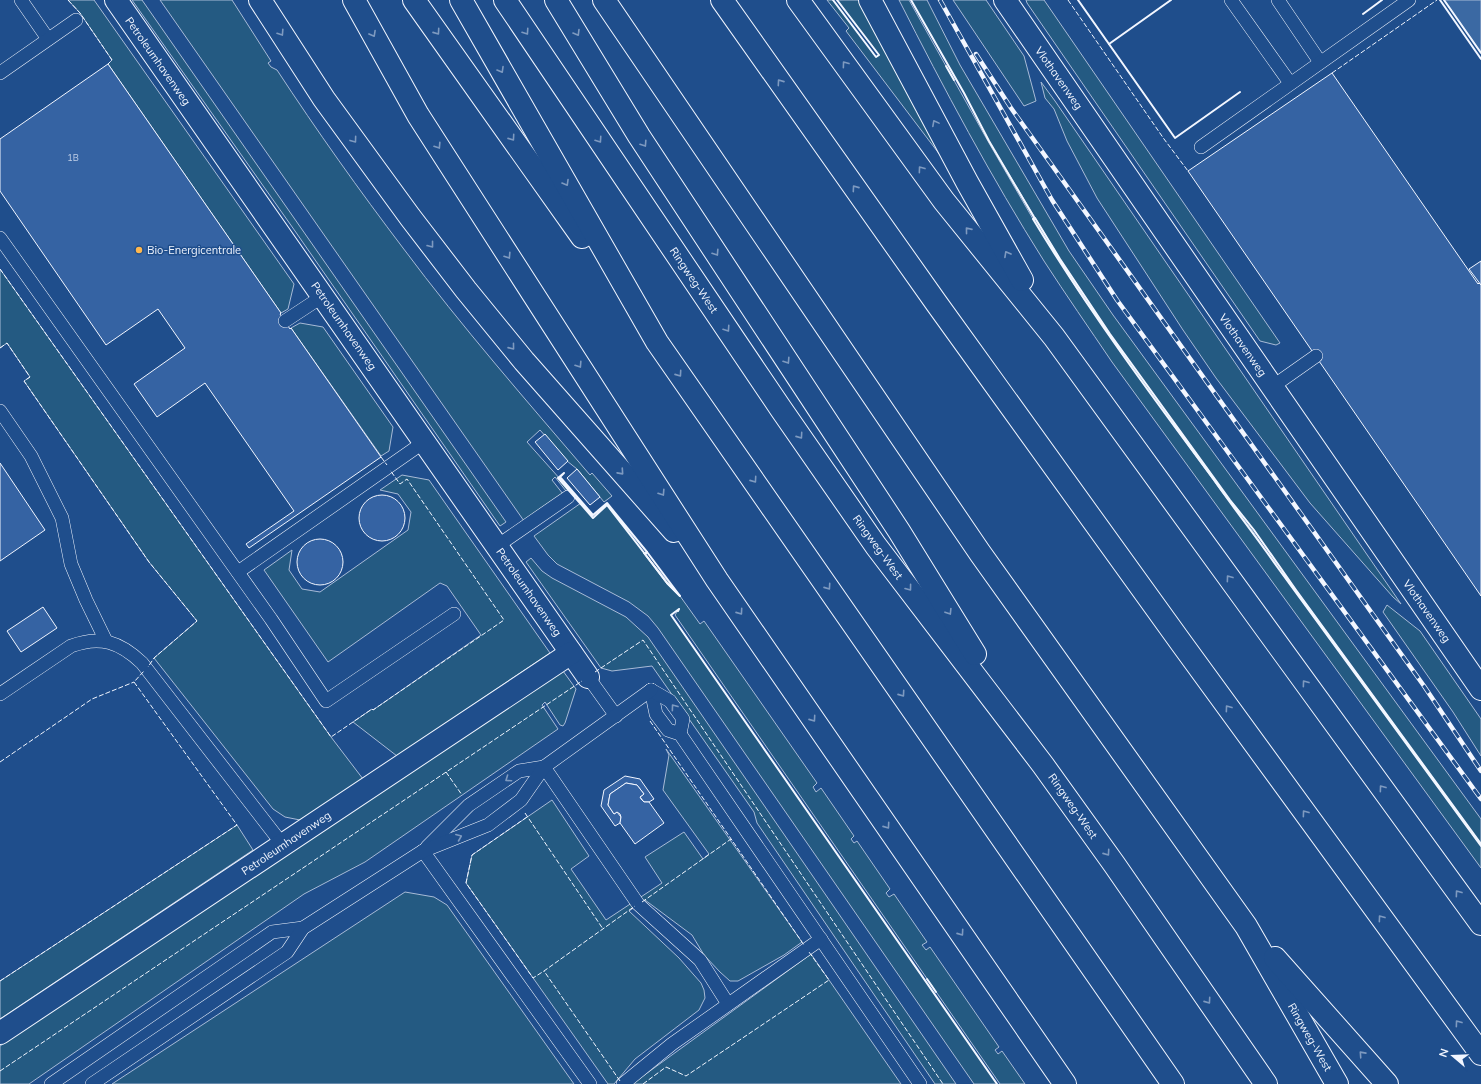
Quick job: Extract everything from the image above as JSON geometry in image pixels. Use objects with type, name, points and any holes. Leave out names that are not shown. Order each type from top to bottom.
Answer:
[{"type":"main road","name":"Petroleumhavenweg","points":[[116,0],[588,677]]},
{"type":"main road","points":[[260,0],[324,99],[410,217],[466,290],[524,361],[718,580]]},
{"type":"main road","points":[[354,0],[418,115],[718,580],[1065,1084]]},
{"type":"main road","points":[[414,0],[657,342],[1173,1084]]},
{"type":"main road","points":[[461,0],[657,342]]},
{"type":"main road","name":"Ringweg-West","points":[[505,0],[777,403],[876,546],[1043,764],[1266,1084]]},
{"type":"main road","points":[[556,0],[639,136],[899,531],[1043,764]]},
{"type":"main road","name":"Ringweg-West","points":[[604,0],[980,553],[1246,926],[1337,1084]]},
{"type":"main road","points":[[722,0],[937,304],[1182,644],[1481,1054]]},
{"type":"main road","points":[[798,0],[944,201],[1054,337],[1481,924]]},
{"type":"main road","points":[[870,0],[966,182],[1054,337]]},
{"type":"main road","name":"Vlothavenweg","points":[[1005,0],[1481,689]]},
{"type":"main road","name":"Petroleumhavenweg","points":[[0,1033],[571,653]]},
{"type":"main road","points":[[1246,926],[1387,1084]]},
{"type":"lane","points":[[21,0],[48,39]]},
{"type":"lane","points":[[1231,0],[1290,83]]},
{"type":"lane","points":[[1278,0],[1320,62]]},
{"type":"lane","points":[[1201,147],[1409,0]]},
{"type":"lane","points":[[0,73],[76,20]]},
{"type":"lane","points":[[0,238],[238,572],[326,701],[454,614]]},
{"type":"lane","points":[[285,321],[323,296]]},
{"type":"lane","points":[[1272,387],[1316,356]]},
{"type":"lane","points":[[0,411],[31,456],[62,518],[71,564],[86,600],[106,641]]},
{"type":"lane","points":[[238,572],[424,442]]},
{"type":"lane","points":[[497,546],[568,497]]},
{"type":"lane","points":[[0,694],[71,646],[94,640],[106,641],[118,645],[131,652],[142,663],[283,845]]},
{"type":"lane","points":[[588,677],[616,716]]},
{"type":"lane","points":[[92,1084],[287,952],[303,928],[423,851],[488,825],[521,800],[544,767],[651,690]]},
{"type":"lane","points":[[651,690],[670,701],[680,714],[683,719],[680,734]]},
{"type":"lane","points":[[651,690],[656,714],[668,730],[680,734],[920,1084]]},
{"type":"lane","points":[[423,851],[469,805],[519,771],[544,767]]},
{"type":"lane","points":[[544,767],[638,904],[700,960],[728,1004]]},
{"type":"lane","points":[[423,851],[590,1084]]},
{"type":"lane","points":[[51,1084],[272,932],[303,928]]},
{"type":"lane","points":[[623,1084],[672,1044],[820,939]]},
{"type":"shaded area","points":[[68,0],[94,0],[294,284],[288,309],[281,313],[108,64],[112,60],[80,13]]},
{"type":"shaded area","points":[[132,0],[142,0],[506,522],[500,526]]},
{"type":"shaded area","points":[[160,0],[232,0],[271,61],[268,63],[271,67],[277,70],[354,182],[425,277],[471,335],[542,419],[590,475],[592,473],[612,496],[604,502],[577,469],[567,461],[540,430],[527,442],[569,489],[566,491],[555,477],[552,480],[563,494],[524,521]]},
{"type":"shaded area","points":[[827,0],[833,0],[876,57],[879,55],[837,0],[860,0],[940,155],[846,31],[849,28]]},
{"type":"shaded area","points":[[899,0],[909,0],[1033,219],[1077,289],[1124,357],[1222,492],[1252,530],[1278,568],[1481,846],[1481,868],[1112,362],[1044,261],[987,165],[933,67]]},
{"type":"shaded area","points":[[911,0],[927,0],[960,65],[1069,251],[1113,315],[1481,819],[1481,844],[1110,334],[1060,259],[989,141],[964,93]]},
{"type":"shaded area","points":[[953,0],[986,0],[1024,56],[1036,101],[1024,106]]},
{"type":"shaded area","points":[[1026,0],[1044,0],[1280,343],[1276,345],[1260,341]]},
{"type":"shaded area","points":[[1444,0],[1481,0],[1481,53]]},
{"type":"shaded area","points":[[1041,82],[1401,604],[1393,597],[1310,503],[1216,378],[1097,198],[1067,141],[1054,109],[1045,98]]},
{"type":"shaded area","points":[[0,269],[331,737],[363,779],[300,820],[285,817],[273,809],[154,658],[197,621],[149,562],[24,381],[30,377],[7,343],[0,348]]},
{"type":"shaded area","points":[[300,323],[323,327],[393,427],[389,451],[381,456],[291,328]]},
{"type":"shaded area","points":[[402,475],[429,480],[550,653],[397,756],[353,722],[372,709],[373,710],[481,635],[447,586],[440,583],[328,662],[264,570],[292,550],[289,570],[302,589],[320,592],[408,530],[411,512],[398,494],[380,490]]},
{"type":"shaded area","points":[[581,503],[593,518],[607,505],[680,596],[700,624],[704,621],[817,783],[813,787],[816,792],[821,788],[854,836],[851,839],[854,843],[857,841],[890,889],[886,893],[889,897],[894,894],[927,942],[922,945],[926,950],[930,947],[999,1047],[995,1050],[998,1054],[1002,1051],[1025,1084],[1000,1084],[675,615],[679,609],[671,615],[997,1084],[974,1084],[658,628],[648,616],[629,602],[557,564],[548,555],[534,536]]},
{"type":"shaded area","points":[[531,558],[542,571],[552,578],[626,617],[648,637],[956,1084],[935,1084],[757,823],[754,812],[652,666],[612,671],[601,668],[526,562]]},
{"type":"shaded area","points":[[1387,605],[1420,631],[1481,719],[1481,756],[1453,712],[1383,612]]},
{"type":"shaded area","points":[[563,671],[576,689],[563,726],[560,725],[545,702],[542,705],[558,729],[365,862],[304,894],[29,1084],[0,1084],[0,1046]]},
{"type":"shaded area","points":[[666,749],[802,942],[784,955],[738,981],[730,981],[704,955],[692,935],[645,900],[629,911],[679,958],[701,983],[705,998],[699,1010],[635,1059],[614,1084],[608,1084],[466,883],[472,855],[552,800],[589,856],[571,869],[606,920],[662,883],[645,857],[684,832],[703,859],[709,854],[663,790],[669,755]]},
{"type":"shaded area","points":[[237,825],[253,850],[0,1019],[0,981]]},
{"type":"shaded area","points":[[405,892],[434,897],[447,905],[574,1084],[112,1084]]},
{"type":"shaded area","points":[[811,954],[901,1084],[632,1084]]},
{"type":"building","name":"Bio-Energicentrale","points":[[108,64],[281,313],[280,314],[290,329],[291,328],[381,457],[249,548],[246,544],[294,511],[205,383],[157,417],[134,384],[185,348],[158,309],[106,345],[0,191],[0,139]]},
{"type":"building","points":[[1332,73],[1478,284],[1479,283],[1481,285],[1481,596],[1188,171]]},
{"type":"building","points":[[1481,261],[1481,285],[1469,269]]},
{"type":"building","points":[[545,434],[568,461],[558,470],[535,442]]},
{"type":"building","points":[[0,463],[45,530],[0,561]]},
{"type":"building","points":[[577,469],[600,497],[590,505],[567,478]]},
{"type":"building","points":[[382,495],[395,499],[401,505],[405,518],[401,531],[395,537],[382,541],[369,537],[363,531],[359,518],[363,505],[369,499]]},
{"type":"building","points":[[320,539],[333,543],[339,549],[343,562],[339,575],[333,581],[320,585],[307,581],[301,575],[297,562],[301,549],[307,543]]},
{"type":"building","points":[[43,607],[57,628],[21,652],[7,631]]},
{"type":"building","points":[[625,776],[640,779],[654,799],[649,802],[644,802],[640,797],[644,794],[637,785],[626,783],[610,794],[608,805],[614,814],[617,812],[621,817],[620,823],[615,826],[601,806],[604,790]]},
{"type":"building","points":[[626,783],[637,785],[644,794],[640,797],[641,799],[644,802],[649,802],[664,823],[635,844],[620,823],[620,814],[617,812],[614,814],[608,805],[610,794]]},
{"type":"railway","points":[[940,0],[1052,200],[1117,300],[1481,799]]},
{"type":"railway","points":[[976,54],[1011,108],[1424,686],[1481,771]]},
{"type":"fence","points":[[68,0],[80,13],[112,60],[108,64]]},
{"type":"fence","points":[[1068,0],[1164,139],[1188,171]]},
{"type":"fence","points":[[1332,73],[1437,0]]},
{"type":"fence","points":[[0,269],[331,737],[504,620],[407,479],[400,484],[390,470]]},
{"type":"fence","points":[[0,348],[7,343],[30,377],[24,381],[149,562],[197,621],[154,658],[148,667]]},
{"type":"fence","points":[[381,457],[387,465]]},
{"type":"fence","points":[[595,672],[643,640],[943,1084]]},
{"type":"fence","points":[[0,981],[237,825],[134,682],[144,671]]},
{"type":"fence","points":[[0,1071],[582,681]]},
{"type":"fence","points":[[0,762],[92,699],[134,682]]},
{"type":"fence","points":[[650,721],[804,945]]},
{"type":"fence","points":[[446,772],[462,795]]},
{"type":"fence","points":[[525,813],[603,929]]},
{"type":"fence","points":[[527,817],[472,855],[466,883],[533,978],[544,971]]},
{"type":"fence","points":[[642,902],[731,839]]},
{"type":"fence","points":[[620,1081],[544,971],[635,906]]},
{"type":"fence","points":[[643,1084],[666,1067],[686,1076],[829,980],[809,952]]},
{"type":"wall","points":[[833,0],[876,57],[879,55],[837,0]]},
{"type":"wall","points":[[911,0],[964,93],[989,141],[1035,219]]},
{"type":"wall","points":[[1078,0],[1175,138],[1240,92]]},
{"type":"wall","points":[[1109,44],[1171,0]]},
{"type":"wall","points":[[1363,14],[1382,0]]},
{"type":"wall","points":[[1440,0],[1481,59]]},
{"type":"wall","points":[[1444,0],[1481,53]]},
{"type":"wall","points":[[946,66],[954,80]]},
{"type":"wall","points":[[1481,844],[1110,334],[1060,259],[1035,218],[1033,219],[1098,319],[1144,384],[1481,846]]},
{"type":"wall","points":[[564,473],[560,477],[593,515],[607,503],[647,552],[645,554],[607,505],[593,518],[558,478],[564,473]]},
{"type":"wall","points":[[647,552],[680,596],[667,583],[645,554],[647,552]]},
{"type":"wall","points":[[644,553],[667,583],[680,596]]},
{"type":"wall","points":[[678,611],[679,609],[671,615],[997,1084]]},
{"type":"wall","points":[[927,979],[936,992]]},
{"type":"place","name":"Bio-Energicentrale","points":[[139,250]]}]
